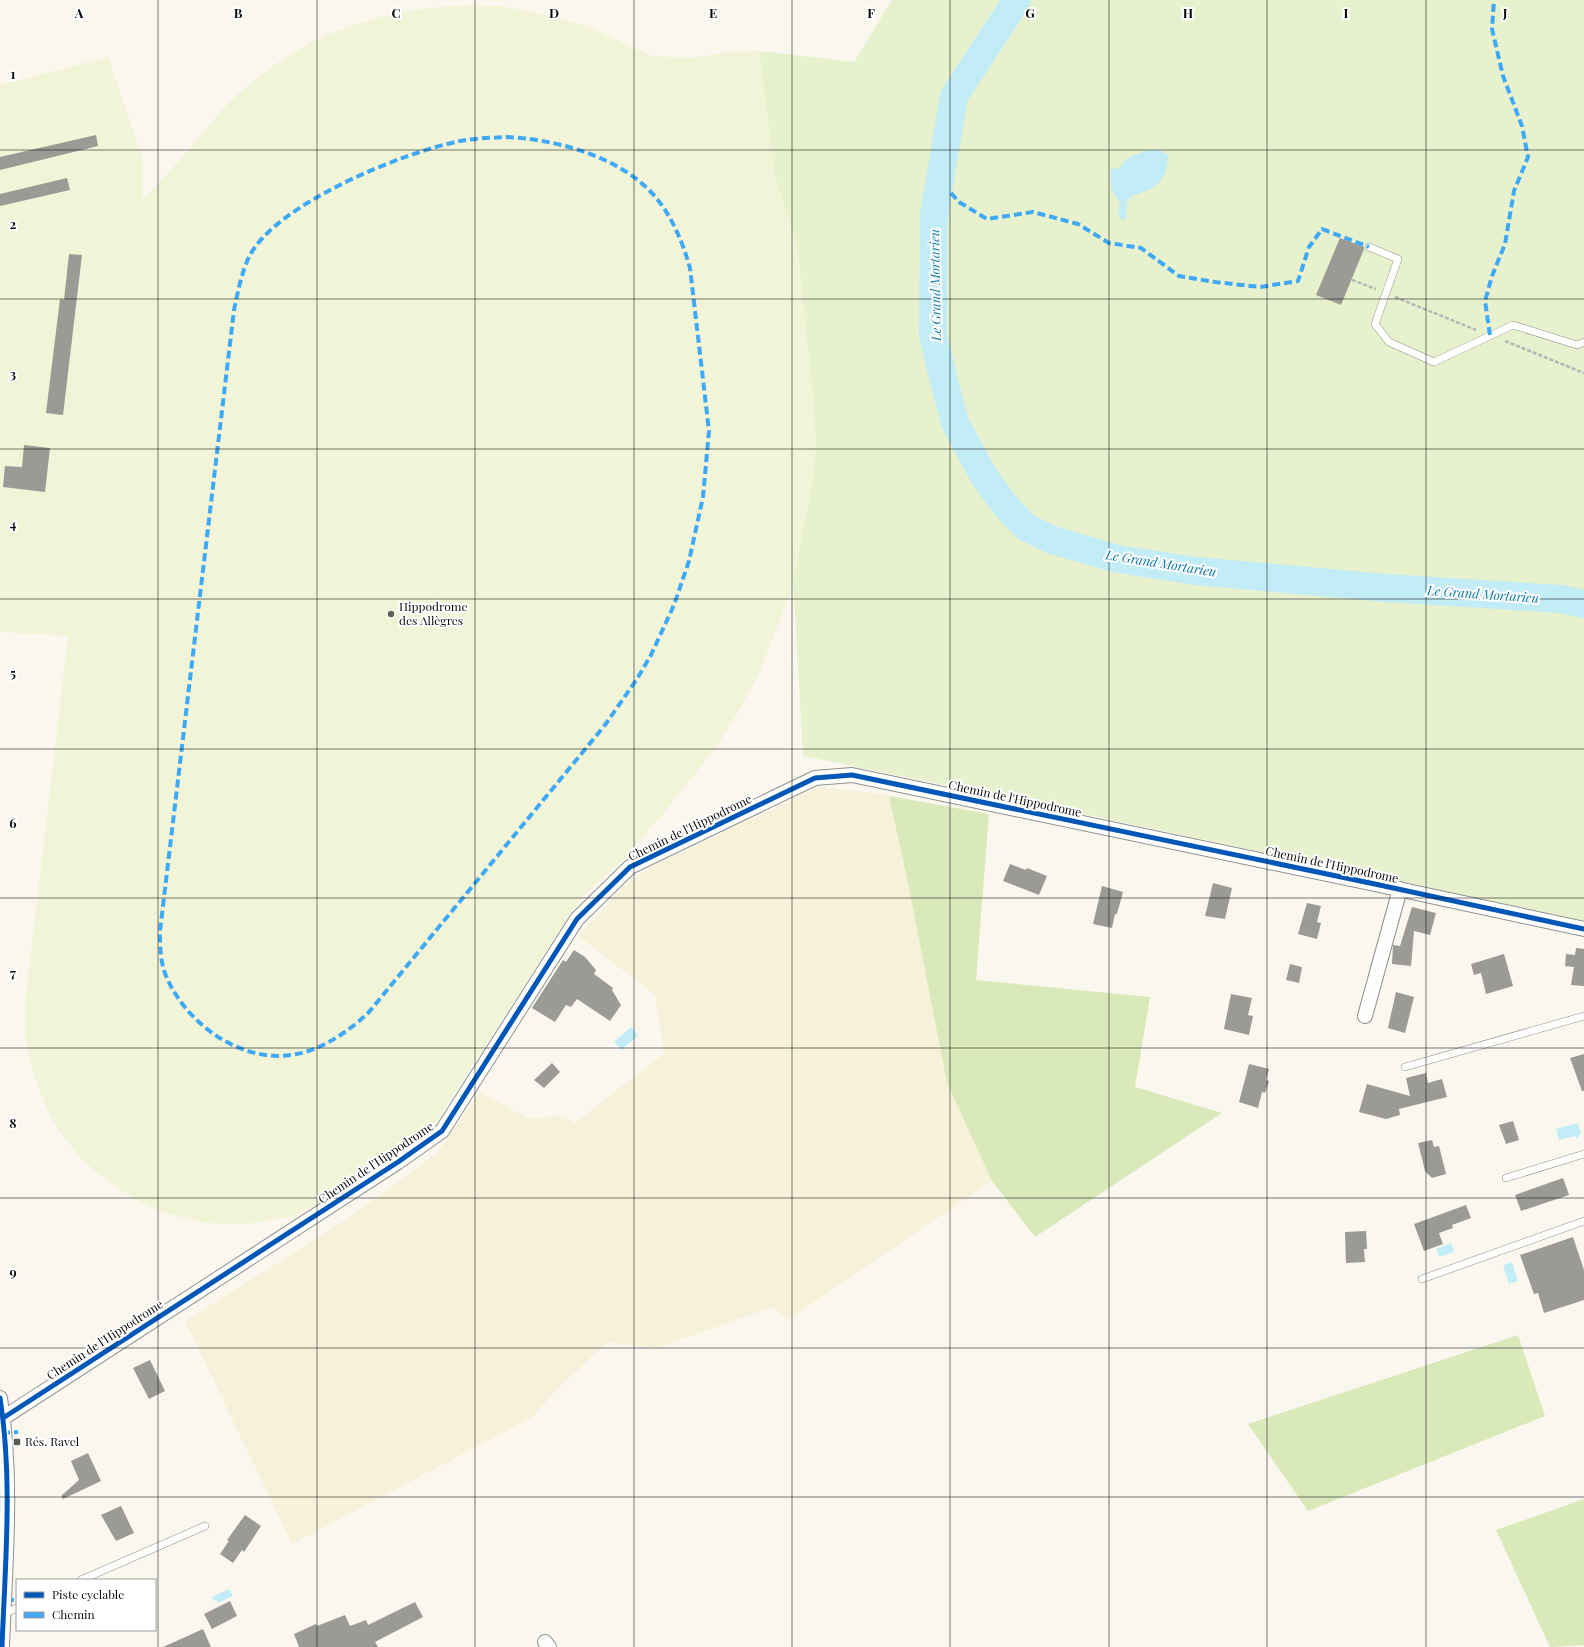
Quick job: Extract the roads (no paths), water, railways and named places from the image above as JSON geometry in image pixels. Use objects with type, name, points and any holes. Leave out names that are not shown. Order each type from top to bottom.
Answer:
[{"type":"street","name":"Chemin de l'Hippodrome","points":[[3,1418],[398,1162],[442,1130],[578,919],[630,867],[815,778],[852,775],[1400,889],[1584,929]]},
{"type":"street","points":[[1365,1016],[1400,889]]},
{"type":"street","points":[[0,1398],[3,1418],[4,1493],[2,1647]]},
{"type":"lane","points":[[1369,247],[1398,259],[1374,324],[1389,342],[1434,362],[1513,325],[1577,346],[1584,342]]},
{"type":"lane","points":[[1405,1067],[1584,1016]]},
{"type":"lane","points":[[1506,1178],[1584,1154]]},
{"type":"lane","points":[[1422,1279],[1584,1221]]},
{"type":"lane","points":[[83,1579],[205,1526]]},
{"type":"lane","points":[[3,1614],[16,1608]]},
{"type":"water","points":[[1148,150],[1160,150],[1168,155],[1164,174],[1160,182],[1156,185],[1149,190],[1133,196],[1127,201],[1126,219],[1122,220],[1118,214],[1120,203],[1111,189],[1111,168],[1118,169],[1128,158]]},
{"type":"water","points":[[631,1027],[638,1035],[622,1050],[614,1042]]},
{"type":"water","points":[[1578,1123],[1581,1134],[1578,1135],[1579,1137],[1576,1138],[1575,1136],[1559,1140],[1556,1129]]},
{"type":"water","points":[[1451,1243],[1454,1252],[1439,1257],[1436,1249]]},
{"type":"water","points":[[1512,1262],[1518,1281],[1509,1284],[1503,1265]]},
{"type":"water","points":[[229,1589],[233,1596],[218,1603],[216,1600],[213,1601],[212,1597]]},
{"type":"waterway","name":"Le Grand Mortarieu","points":[[1017,0],[954,96],[934,215],[933,335],[943,377],[955,423],[985,478],[1008,509],[1026,527],[1052,540],[1118,559],[1196,571],[1386,588],[1561,599],[1584,604]]},
{"type":"place","name":"Hippodrome des Allègres","points":[[391,614]]},
{"type":"place","name":"Rés. Ravel","points":[[17,1442]]}]
